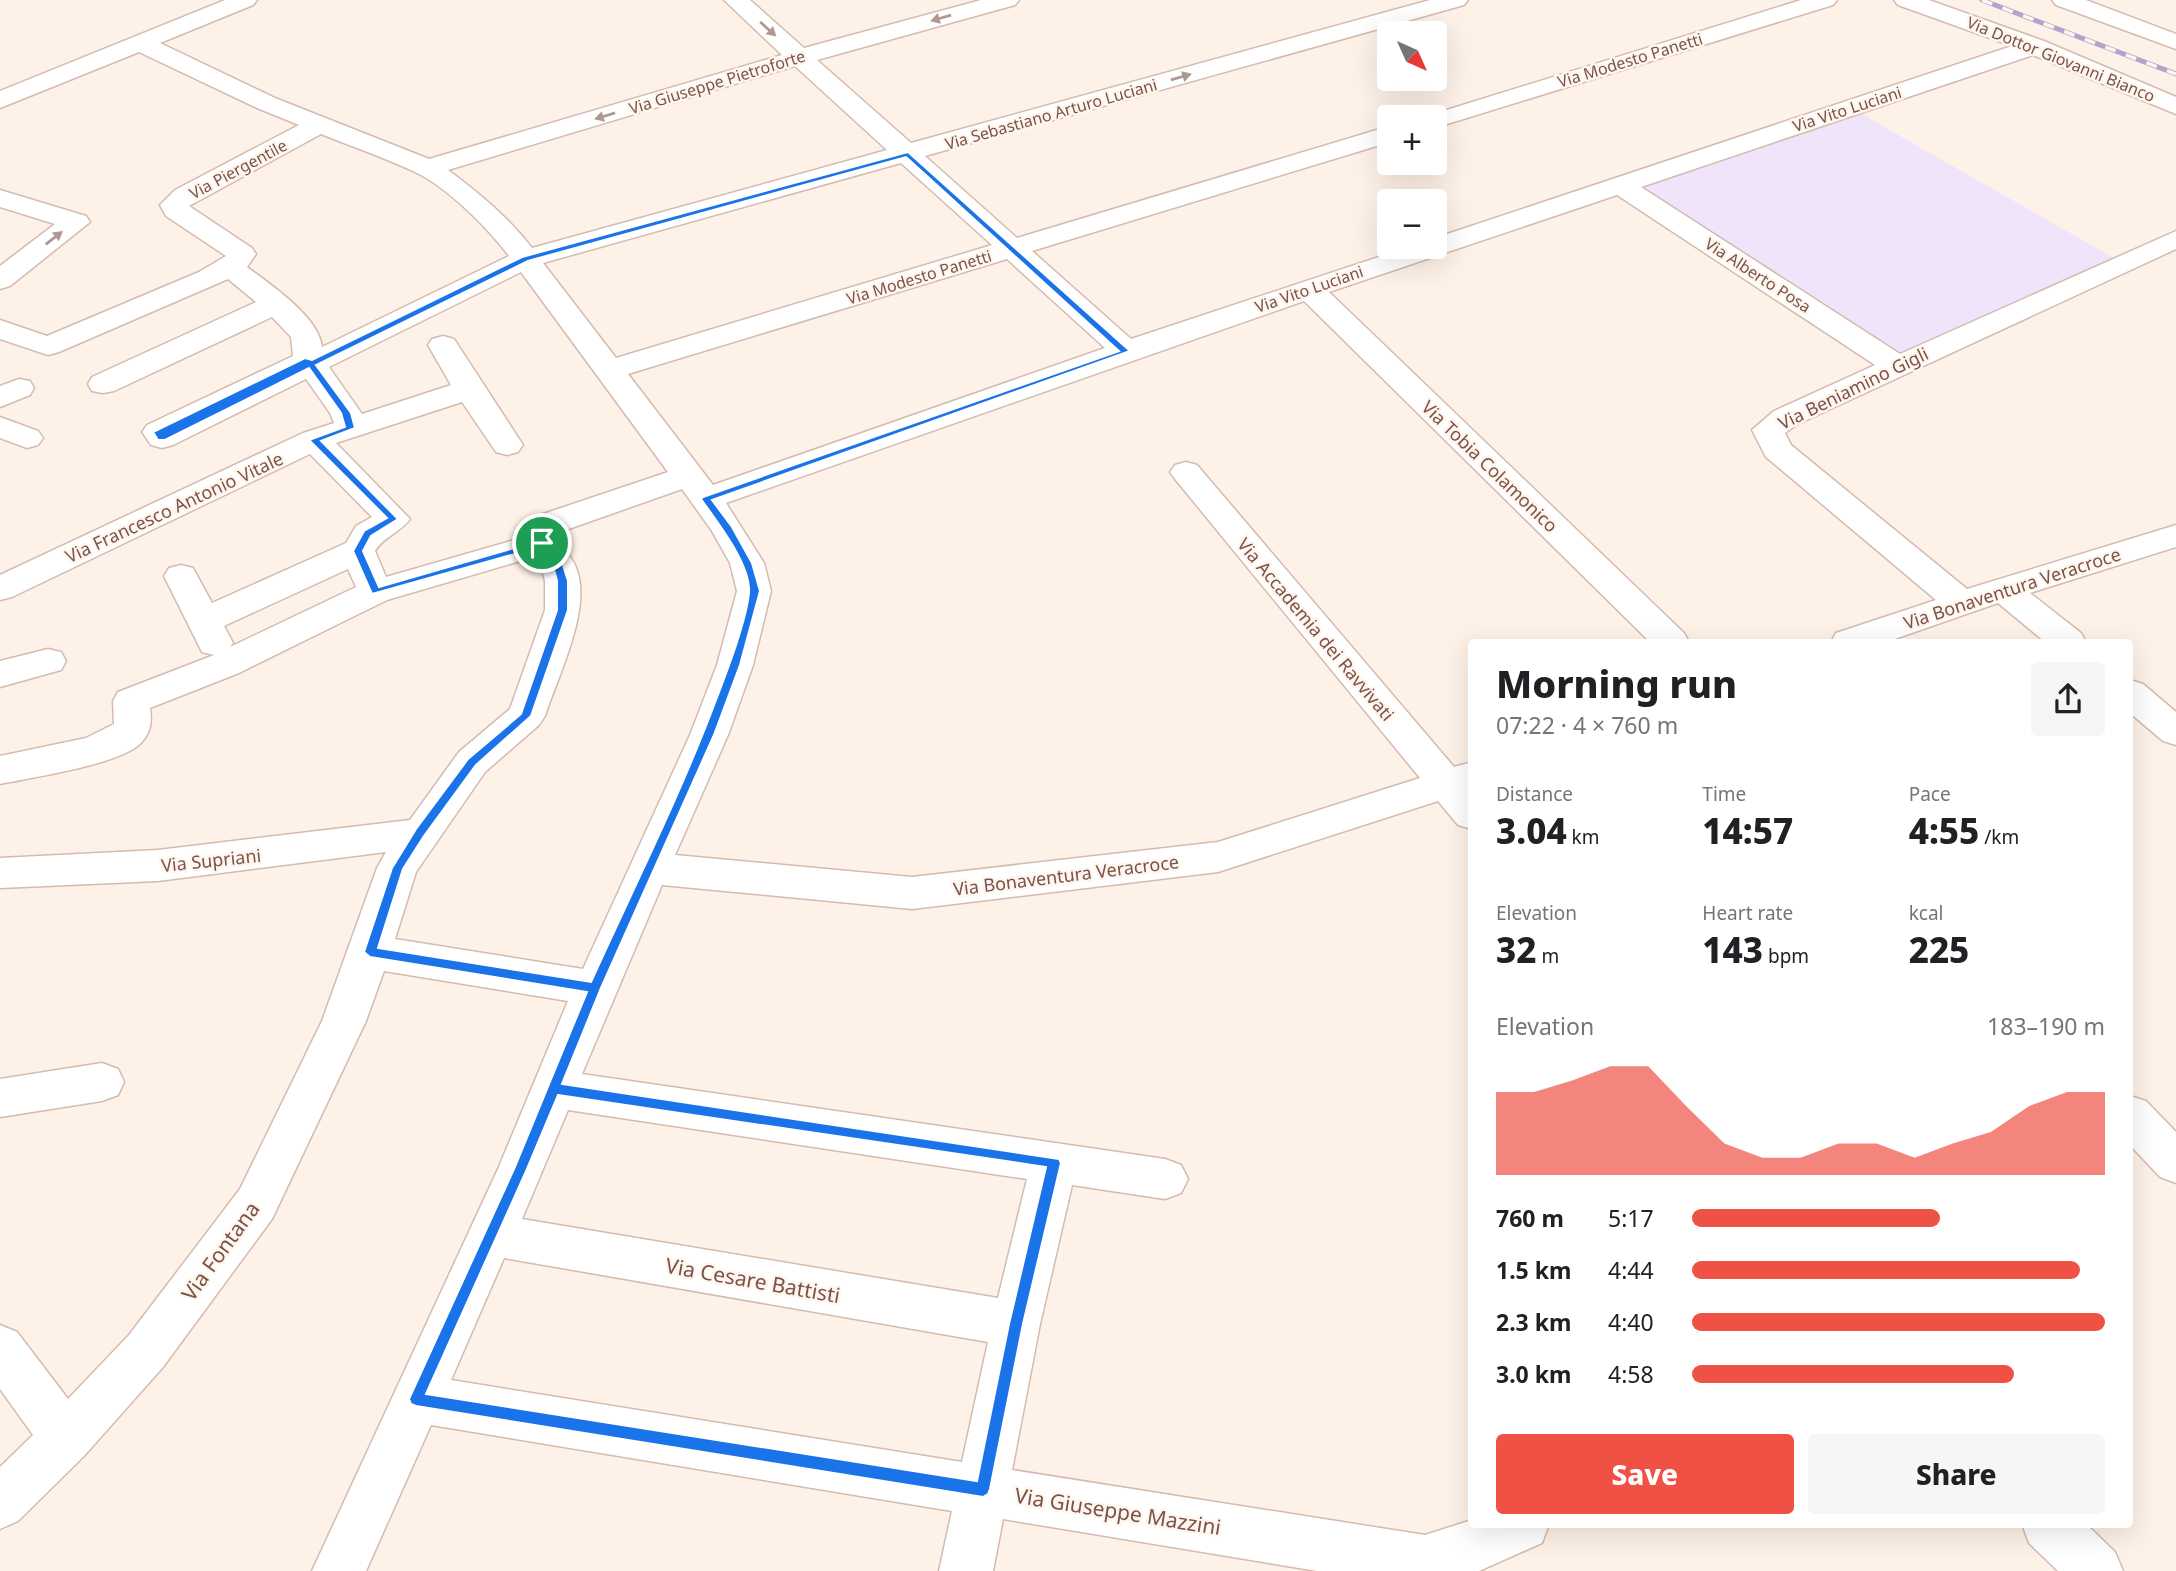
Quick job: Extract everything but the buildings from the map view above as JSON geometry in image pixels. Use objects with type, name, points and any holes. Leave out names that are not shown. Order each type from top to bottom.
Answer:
[{"type":"street","points":[[0,100],[244,0]]},
{"type":"street","points":[[736,0],[1126,351]]},
{"type":"street","name":"Via Giuseppe Pietroforte","points":[[428,168],[800,57],[1007,0]]},
{"type":"street","name":"Via Sebastiano Arturo Luciani","points":[[308,360],[158,432],[162,438],[525,259],[1456,0]]},
{"type":"street","name":"Via Modesto Panetti","points":[[1447,116],[1825,0]]},
{"type":"street","name":"Via Dottor Giovanni Bianco","points":[[1906,0],[2035,46],[2176,106]]},
{"type":"street","points":[[2064,0],[2176,43]]},
{"type":"street","points":[[142,44],[266,103],[428,168],[480,206],[502,228],[727,527],[747,563],[754,591],[735,665],[709,735],[595,988],[491,1236],[339,1571]]},
{"type":"street","name":"Via Vito Luciani","points":[[542,543],[549,524],[697,487],[1126,351],[2035,46]]},
{"type":"street","name":"Via Piergentile","points":[[229,266],[240,259],[242,254],[176,210],[174,205],[185,196],[319,125]]},
{"type":"street","name":"Via Modesto Panetti","points":[[608,370],[1377,138]]},
{"type":"street","name":"Via Alberto Posa","points":[[1619,185],[1897,366]]},
{"type":"street","points":[[0,198],[76,222],[0,280]]},
{"type":"street","name":"Via Beniamino Gigli","points":[[1962,603],[1777,450],[1768,430],[1785,418],[2176,239]]},
{"type":"street","points":[[0,329],[48,346],[197,283],[229,266],[276,304],[306,335],[308,360],[346,413],[351,428]]},
{"type":"street","name":"Via Tobia Colamonico","points":[[1309,289],[1668,639]]},
{"type":"street","points":[[103,384],[276,304]]},
{"type":"street","points":[[443,345],[507,445]]},
{"type":"street","name":"Via Francesco Antonio Vitale","points":[[0,589],[216,489],[314,440],[469,389]]},
{"type":"street","points":[[204,621],[358,551],[368,534],[393,519],[314,440]]},
{"type":"street","name":"Via Accademia dei Ravvivati","points":[[1186,472],[1459,780],[1468,804]]},
{"type":"street","name":"Via Bonaventura Veracroce","points":[[1859,639],[2003,589],[2176,536]]},
{"type":"street","points":[[0,770],[110,745],[126,737],[132,728],[131,701],[226,664],[375,592],[542,543]]},
{"type":"street","name":"Via Fontana","points":[[0,1503],[66,1438],[146,1351],[256,1204],[344,1021],[397,868],[472,762],[526,716],[562,610],[562,581],[558,565],[542,543]]},
{"type":"street","points":[[358,551],[375,592]]},
{"type":"street","points":[[181,576],[226,664]]},
{"type":"street","points":[[2003,589],[2064,639]]},
{"type":"street","points":[[0,674],[48,661]]},
{"type":"street","points":[[2133,696],[2176,732]]},
{"type":"street","name":"Via Bonaventura Veracroce","points":[[649,867],[912,893],[1218,857],[1459,780]]},
{"type":"street","name":"Via Supriani","points":[[0,873],[67,873],[200,863],[420,832]]},
{"type":"street","points":[[370,952],[595,988]]},
{"type":"street","points":[[0,1098],[102,1082]]},
{"type":"street","points":[[554,1088],[1165,1179]]},
{"type":"street","points":[[2133,1118],[2176,1163]]},
{"type":"street","points":[[966,1571],[1016,1324],[1054,1163]]},
{"type":"street","name":"Via Cesare Battisti","points":[[491,1236],[1016,1324]]},
{"type":"street","points":[[0,1348],[66,1438]]},
{"type":"street","name":"Via Giuseppe Mazzini","points":[[416,1399],[1425,1562],[1478,1545],[1514,1528]]},
{"type":"street","points":[[2052,1528],[2096,1571]]},
{"type":"shaded area","points":[[1851,108],[2121,262],[1897,366],[1619,185]]},
{"type":"railway","points":[[1982,0],[2176,74]]},
{"type":"route","points":[[542,543],[375,592],[358,551],[368,534],[393,519],[314,440],[351,428],[346,413],[308,360],[158,432],[162,438],[253,393],[343,348],[525,259],[908,154],[1126,351],[706,499],[727,527],[747,563],[754,591],[735,665],[709,735],[595,988],[554,1088],[521,1169],[416,1399],[983,1489],[1016,1324],[1054,1163],[554,1088],[574,1038],[595,988],[370,952],[397,868],[420,832],[472,762],[508,728],[526,716],[562,610],[562,581],[558,565],[542,543]]}]
